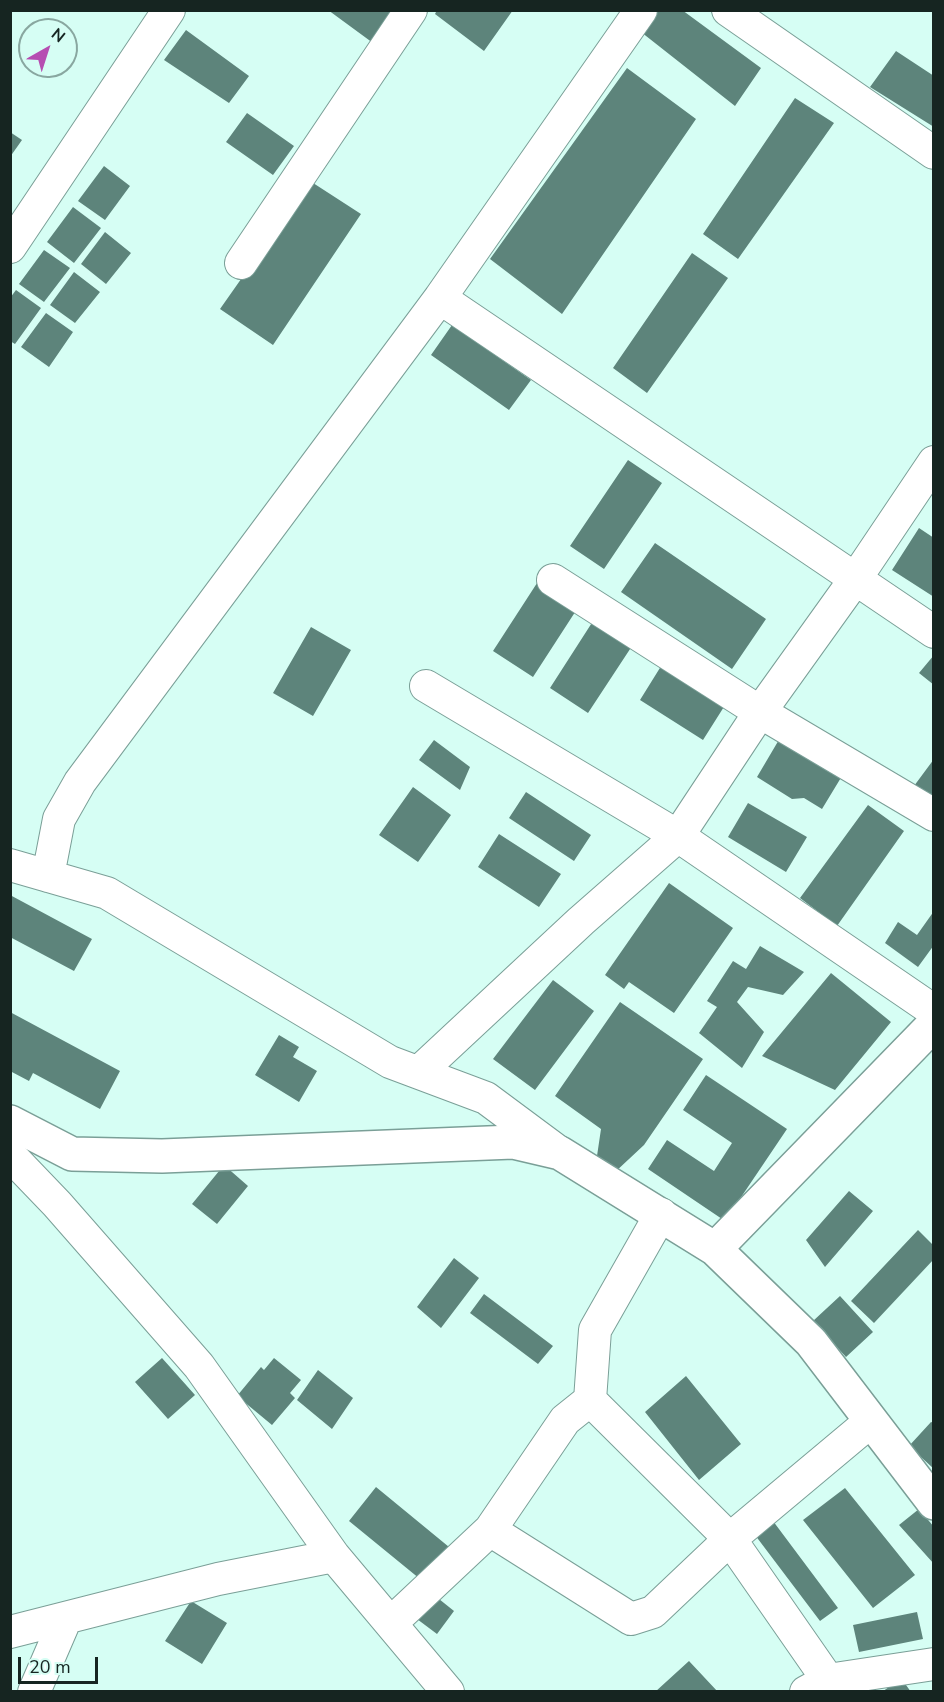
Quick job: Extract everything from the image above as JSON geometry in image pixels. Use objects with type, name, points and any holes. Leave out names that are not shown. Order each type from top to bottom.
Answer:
[{"type":"street","points":[[10,247],[169,10]]},
{"type":"street","points":[[242,263],[411,10]]},
{"type":"street","points":[[48,876],[59,819],[80,782],[440,298],[641,10]]},
{"type":"street","points":[[728,10],[933,153]]},
{"type":"street","points":[[440,298],[933,632]]},
{"type":"street","points":[[419,1072],[581,921],[678,836],[760,712],[856,578],[933,462]]},
{"type":"street","points":[[553,580],[760,712],[933,815]]},
{"type":"street","points":[[426,686],[678,836],[933,1011]]},
{"type":"street","points":[[10,865],[107,893],[390,1062],[486,1098],[560,1153],[715,1249],[811,1342],[871,1421],[931,1494]]},
{"type":"street","points":[[715,1249],[933,1024]]},
{"type":"street","points":[[10,1122],[72,1154],[173,1155],[513,1142],[560,1153]]},
{"type":"street","points":[[10,1155],[57,1204],[199,1366],[334,1556],[391,1623],[434,1686]]},
{"type":"street","points":[[391,1623],[490,1530],[565,1420],[590,1400],[595,1330],[661,1214]]},
{"type":"street","points":[[590,1400],[730,1539],[817,1686],[933,1665]]},
{"type":"street","points":[[490,1530],[631,1619],[653,1612],[730,1539],[871,1421]]},
{"type":"street","points":[[10,1632],[218,1579],[334,1556]]},
{"type":"street","points":[[34,1692],[66,1618]]},
{"type":"building","points":[[328,10],[387,10],[393,15],[373,43]]},
{"type":"building","points":[[437,10],[513,10],[484,51],[435,14]]},
{"type":"building","points":[[657,10],[682,10],[761,68],[735,106],[641,32]]},
{"type":"building","points":[[186,30],[249,76],[229,103],[164,60]]},
{"type":"building","points":[[896,51],[934,76],[934,127],[870,87]]},
{"type":"building","points":[[627,68],[696,119],[562,314],[490,259]]},
{"type":"building","points":[[795,98],[834,123],[738,259],[703,234]]},
{"type":"building","points":[[247,113],[294,146],[273,175],[226,142]]},
{"type":"building","points":[[10,132],[22,140],[10,157]]},
{"type":"building","points":[[104,166],[130,186],[105,220],[78,201]]},
{"type":"building","points":[[310,181],[361,214],[273,345],[220,309]]},
{"type":"building","points":[[73,207],[101,228],[74,263],[47,242]]},
{"type":"building","points":[[105,232],[131,253],[106,284],[81,264]]},
{"type":"building","points":[[44,250],[70,268],[44,302],[19,284]]},
{"type":"building","points":[[692,253],[728,278],[647,393],[613,368]]},
{"type":"building","points":[[74,272],[100,292],[75,323],[50,305]]},
{"type":"building","points":[[16,290],[41,308],[15,344],[10,341],[10,298]]},
{"type":"building","points":[[46,313],[73,332],[49,367],[21,347]]},
{"type":"building","points":[[452,325],[531,380],[509,410],[431,355]]},
{"type":"building","points":[[628,460],[662,483],[604,569],[570,546]]},
{"type":"building","points":[[919,528],[934,538],[934,597],[892,570]]},
{"type":"building","points":[[655,543],[766,619],[732,669],[621,592]]},
{"type":"building","points":[[539,580],[579,606],[533,677],[493,651]]},
{"type":"building","points":[[595,618],[634,643],[588,713],[550,688]]},
{"type":"building","points":[[311,627],[351,650],[313,716],[273,693]]},
{"type":"building","points":[[934,655],[934,685],[919,673]]},
{"type":"building","points":[[663,663],[727,702],[703,740],[640,700]]},
{"type":"building","points":[[780,738],[842,776],[822,809],[804,798],[792,799],[757,777]]},
{"type":"building","points":[[434,740],[470,767],[460,790],[419,760]]},
{"type":"building","points":[[934,759],[934,800],[914,786]]},
{"type":"building","points":[[413,787],[451,815],[418,862],[379,835]]},
{"type":"building","points":[[526,792],[591,835],[574,861],[509,818]]},
{"type":"building","points":[[748,803],[807,837],[786,872],[728,837]]},
{"type":"building","points":[[868,805],[904,831],[837,926],[800,898]]},
{"type":"building","points":[[499,834],[561,874],[539,907],[478,867]]},
{"type":"building","points":[[669,883],[733,928],[674,1013],[629,982],[624,989],[605,975]]},
{"type":"building","points":[[10,895],[92,939],[74,971],[10,937]]},
{"type":"building","points":[[934,911],[934,945],[918,967],[885,943],[898,922],[917,935]]},
{"type":"building","points":[[760,946],[804,972],[783,995],[748,987],[737,1002],[764,1032],[742,1068],[699,1033],[717,1007],[707,1001],[733,961],[746,969]]},
{"type":"building","points":[[831,973],[891,1022],[835,1090],[762,1056]]},
{"type":"building","points":[[553,980],[594,1011],[535,1090],[493,1059]]},
{"type":"building","points":[[620,1002],[703,1059],[644,1145],[614,1173],[597,1156],[601,1129],[555,1096]]},
{"type":"building","points":[[10,1012],[120,1071],[100,1109],[33,1073],[29,1081],[10,1071]]},
{"type":"building","points":[[279,1035],[299,1047],[293,1057],[317,1071],[299,1102],[255,1075]]},
{"type":"building","points":[[706,1075],[787,1129],[725,1221],[648,1169],[667,1140],[714,1171],[732,1143],[683,1110]]},
{"type":"building","points":[[224,1165],[248,1186],[217,1224],[192,1204]]},
{"type":"building","points":[[849,1191],[873,1211],[825,1267],[806,1240]]},
{"type":"building","points":[[918,1230],[934,1246],[934,1259],[874,1323],[851,1301]]},
{"type":"building","points":[[454,1258],[479,1278],[441,1328],[417,1307]]},
{"type":"building","points":[[484,1294],[553,1346],[538,1364],[470,1313]]},
{"type":"building","points":[[840,1296],[873,1332],[846,1357],[813,1321]]},
{"type":"building","points":[[162,1358],[195,1395],[168,1419],[135,1382]]},
{"type":"building","points":[[274,1358],[301,1380],[290,1393],[295,1398],[272,1425],[237,1396],[261,1367],[264,1370]]},
{"type":"building","points":[[318,1370],[353,1398],[332,1429],[297,1400]]},
{"type":"building","points":[[686,1376],[741,1444],[699,1480],[645,1412]]},
{"type":"building","points":[[931,1422],[934,1423],[934,1469],[909,1446]]},
{"type":"building","points":[[376,1487],[449,1547],[420,1579],[349,1521]]},
{"type":"building","points":[[845,1488],[915,1575],[873,1608],[803,1520]]},
{"type":"building","points":[[919,1509],[934,1527],[934,1564],[899,1525]]},
{"type":"building","points":[[773,1521],[838,1608],[820,1621],[755,1535]]},
{"type":"building","points":[[434,1595],[454,1611],[437,1634],[417,1619]]},
{"type":"building","points":[[191,1601],[227,1623],[202,1664],[165,1641]]},
{"type":"building","points":[[917,1612],[923,1639],[859,1652],[853,1625]]},
{"type":"building","points":[[689,1661],[718,1692],[655,1692]]},
{"type":"building","points":[[901,1678],[911,1692],[882,1692]]}]
